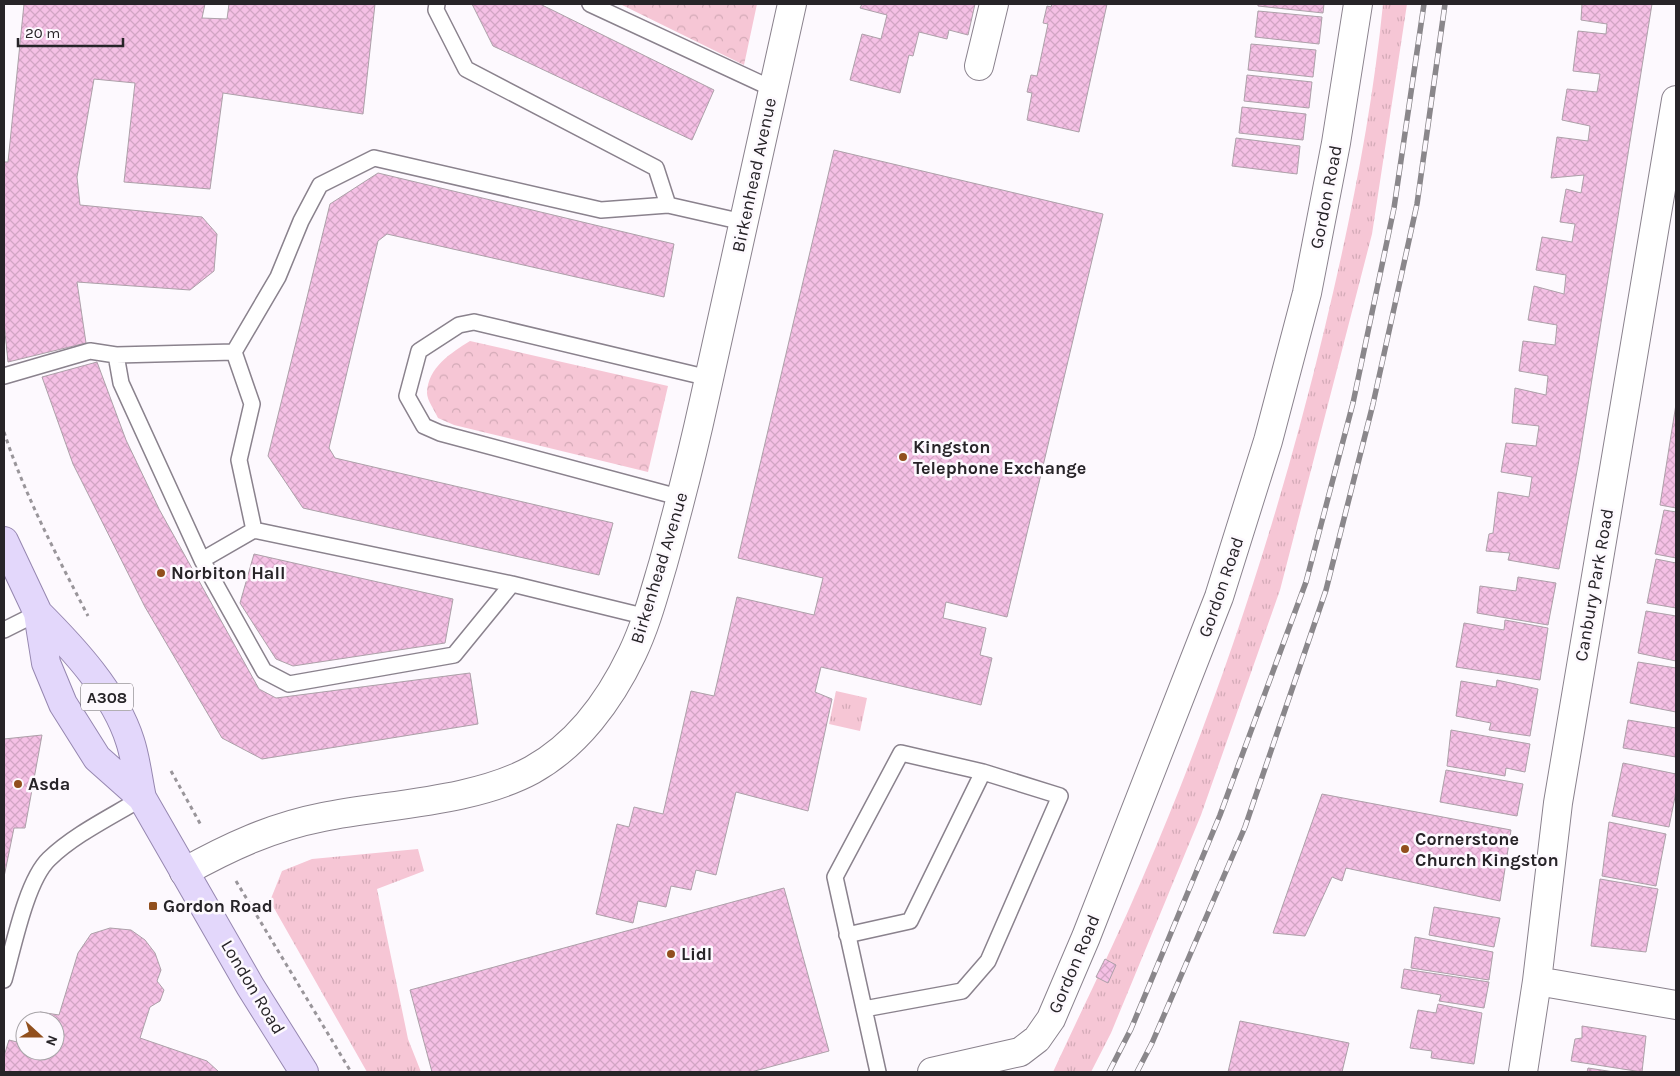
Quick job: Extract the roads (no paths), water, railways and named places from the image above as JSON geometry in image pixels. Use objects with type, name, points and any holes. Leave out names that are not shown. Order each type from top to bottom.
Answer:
[{"type":"main road","name":"London Road","points":[[4,541],[38,613],[46,663],[64,704],[97,758],[142,798]]},
{"type":"main road","name":"London Road","points":[[38,613],[74,649],[114,707],[131,742],[142,798],[250,986],[304,1072]]},
{"type":"street","name":"Birkenhead Avenue","points":[[184,872],[232,846],[285,827],[322,818],[479,790],[512,779],[533,769],[560,751],[596,713],[613,689],[632,655],[648,617],[682,498],[792,4]]},
{"type":"street","points":[[979,66],[994,4]]},
{"type":"street","name":"Gordon Road","points":[[932,1072],[1020,1052],[1037,1039],[1051,1019],[1086,937],[1219,597],[1268,440],[1307,294],[1336,143],[1358,4]]},
{"type":"street","name":"Canbury Park Road","points":[[1523,1072],[1537,981],[1558,803],[1676,100]]},
{"type":"street","points":[[1537,981],[1676,1005]]},
{"type":"lane","points":[[438,4],[436,10],[466,69],[656,168],[668,205]]},
{"type":"lane","points":[[590,4],[773,90]]},
{"type":"lane","points":[[254,530],[239,460],[252,404],[234,352],[278,277],[301,221],[320,185],[374,158],[601,210],[668,205],[743,222]]},
{"type":"lane","points":[[682,498],[440,433],[424,426],[407,396],[419,350],[459,324],[474,322],[709,378]]},
{"type":"lane","points":[[4,376],[90,351],[116,355],[234,352]]},
{"type":"lane","points":[[116,355],[121,383],[202,560],[264,671],[289,684],[454,655],[512,584]]},
{"type":"lane","points":[[202,560],[254,530],[512,584],[648,617]]},
{"type":"lane","points":[[4,630],[38,613]]},
{"type":"lane","points":[[864,1009],[962,991],[988,961],[1060,796],[983,772],[901,753],[835,878],[848,935],[864,1009],[878,1072]]},
{"type":"lane","points":[[848,935],[910,921],[983,772]]},
{"type":"lane","points":[[4,980],[29,893],[48,859],[142,798]]},
{"type":"railway","points":[[1109,1072],[1131,1029],[1220,815],[1306,582],[1353,403],[1394,208],[1424,4]]},
{"type":"railway","points":[[1137,1072],[1152,1043],[1245,827],[1326,590],[1373,404],[1417,204],[1445,4]]},
{"type":"place","name":"Kingston Telephone Exchange","points":[[903,457]]},
{"type":"place","name":"Norbiton Hall","points":[[161,573]]},
{"type":"place","name":"Asda","points":[[18,784]]},
{"type":"place","name":"Cornerstone Church Kingston","points":[[1405,849]]},
{"type":"place","name":"Gordon Road","points":[[153,906]]},
{"type":"place","name":"Lidl","points":[[671,954]]}]
